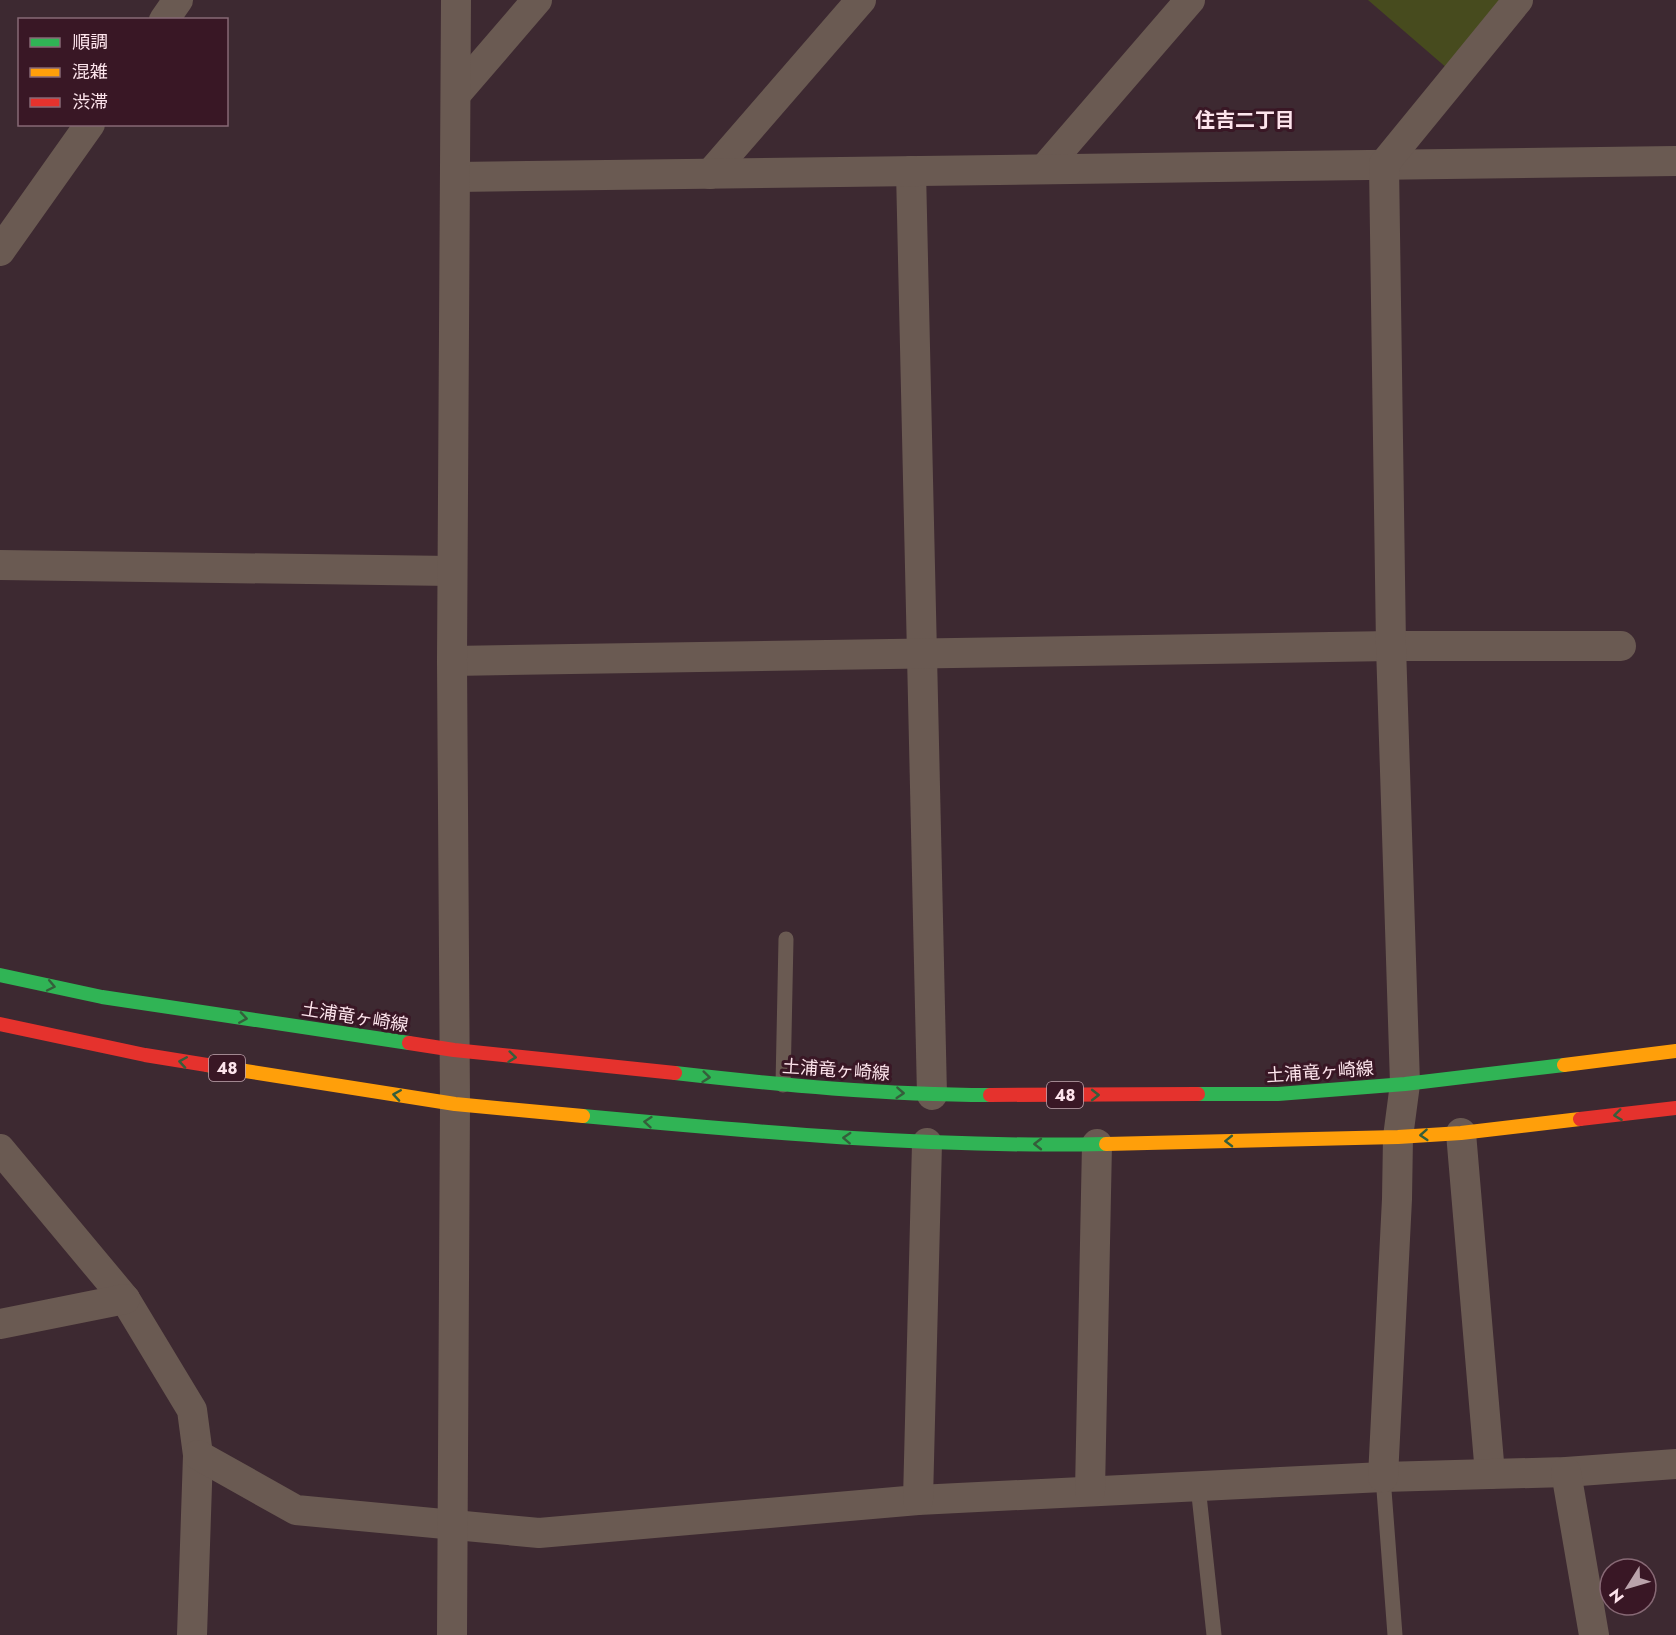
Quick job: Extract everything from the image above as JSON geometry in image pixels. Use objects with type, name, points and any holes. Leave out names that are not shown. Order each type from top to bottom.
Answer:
[{"type":"main road","name":"土浦竜ヶ崎線","points":[[0,975],[102,997],[454,1050],[783,1085],[932,1095],[1278,1094],[1405,1084],[1676,1051]]},
{"type":"main road","name":"48","points":[[0,1024],[145,1056],[455,1104],[790,1135],[927,1143],[1097,1144],[1398,1137],[1461,1133],[1676,1108]]},
{"type":"street","points":[[165,18],[178,0]]},
{"type":"street","points":[[452,1635],[455,1104],[452,571],[456,0]]},
{"type":"street","points":[[457,93],[537,0]]},
{"type":"street","points":[[710,174],[861,0]]},
{"type":"street","points":[[1044,169],[1190,0]]},
{"type":"street","points":[[1383,1477],[1398,1137],[1405,1084],[1391,646],[1384,164],[1473,52],[1518,0]]},
{"type":"street","points":[[0,251],[89,126]]},
{"type":"street","points":[[456,177],[1676,161]]},
{"type":"street","points":[[911,171],[932,1095]]},
{"type":"street","points":[[0,565],[452,571]]},
{"type":"street","points":[[452,661],[1391,646],[1621,646]]},
{"type":"street","points":[[1461,1133],[1490,1474]]},
{"type":"street","points":[[918,1500],[927,1143]]},
{"type":"street","points":[[1090,1491],[1097,1144]]},
{"type":"street","points":[[0,1149],[125,1299],[192,1410],[198,1455],[192,1635]]},
{"type":"street","points":[[0,1324],[125,1299]]},
{"type":"street","points":[[198,1455],[296,1510],[539,1533],[918,1500],[1383,1477],[1566,1472],[1676,1464]]},
{"type":"street","points":[[1566,1472],[1594,1635]]},
{"type":"lane","points":[[783,1085],[786,939]]},
{"type":"lane","points":[[1383,1477],[1395,1635]]},
{"type":"lane","points":[[1198,1486],[1214,1635]]},
{"type":"green space","points":[[1368,0],[1506,0],[1448,69]]},
{"type":"traffic: fast","points":[[0,975],[102,997],[409,1043]]},
{"type":"traffic: fast","points":[[1198,1094],[1278,1094],[1405,1084],[1564,1065]]},
{"type":"traffic: fast","points":[[675,1073],[832,1088],[990,1095]]},
{"type":"traffic: fast","points":[[583,1116],[844,1138],[975,1144],[1106,1144]]},
{"type":"traffic: slow","points":[[1564,1065],[1676,1051]]},
{"type":"traffic: slow","points":[[207,1065],[455,1104],[583,1116]]},
{"type":"traffic: slow","points":[[1106,1144],[1398,1137],[1461,1133],[1580,1119]]},
{"type":"traffic: jam","points":[[0,1024],[145,1055],[207,1065]]},
{"type":"traffic: jam","points":[[409,1043],[454,1050],[675,1073]]},
{"type":"traffic: jam","points":[[990,1095],[1198,1094]]},
{"type":"traffic: jam","points":[[1580,1119],[1676,1108]]},
{"type":"district","name":"住吉二丁目","points":[[1245,120]]}]
